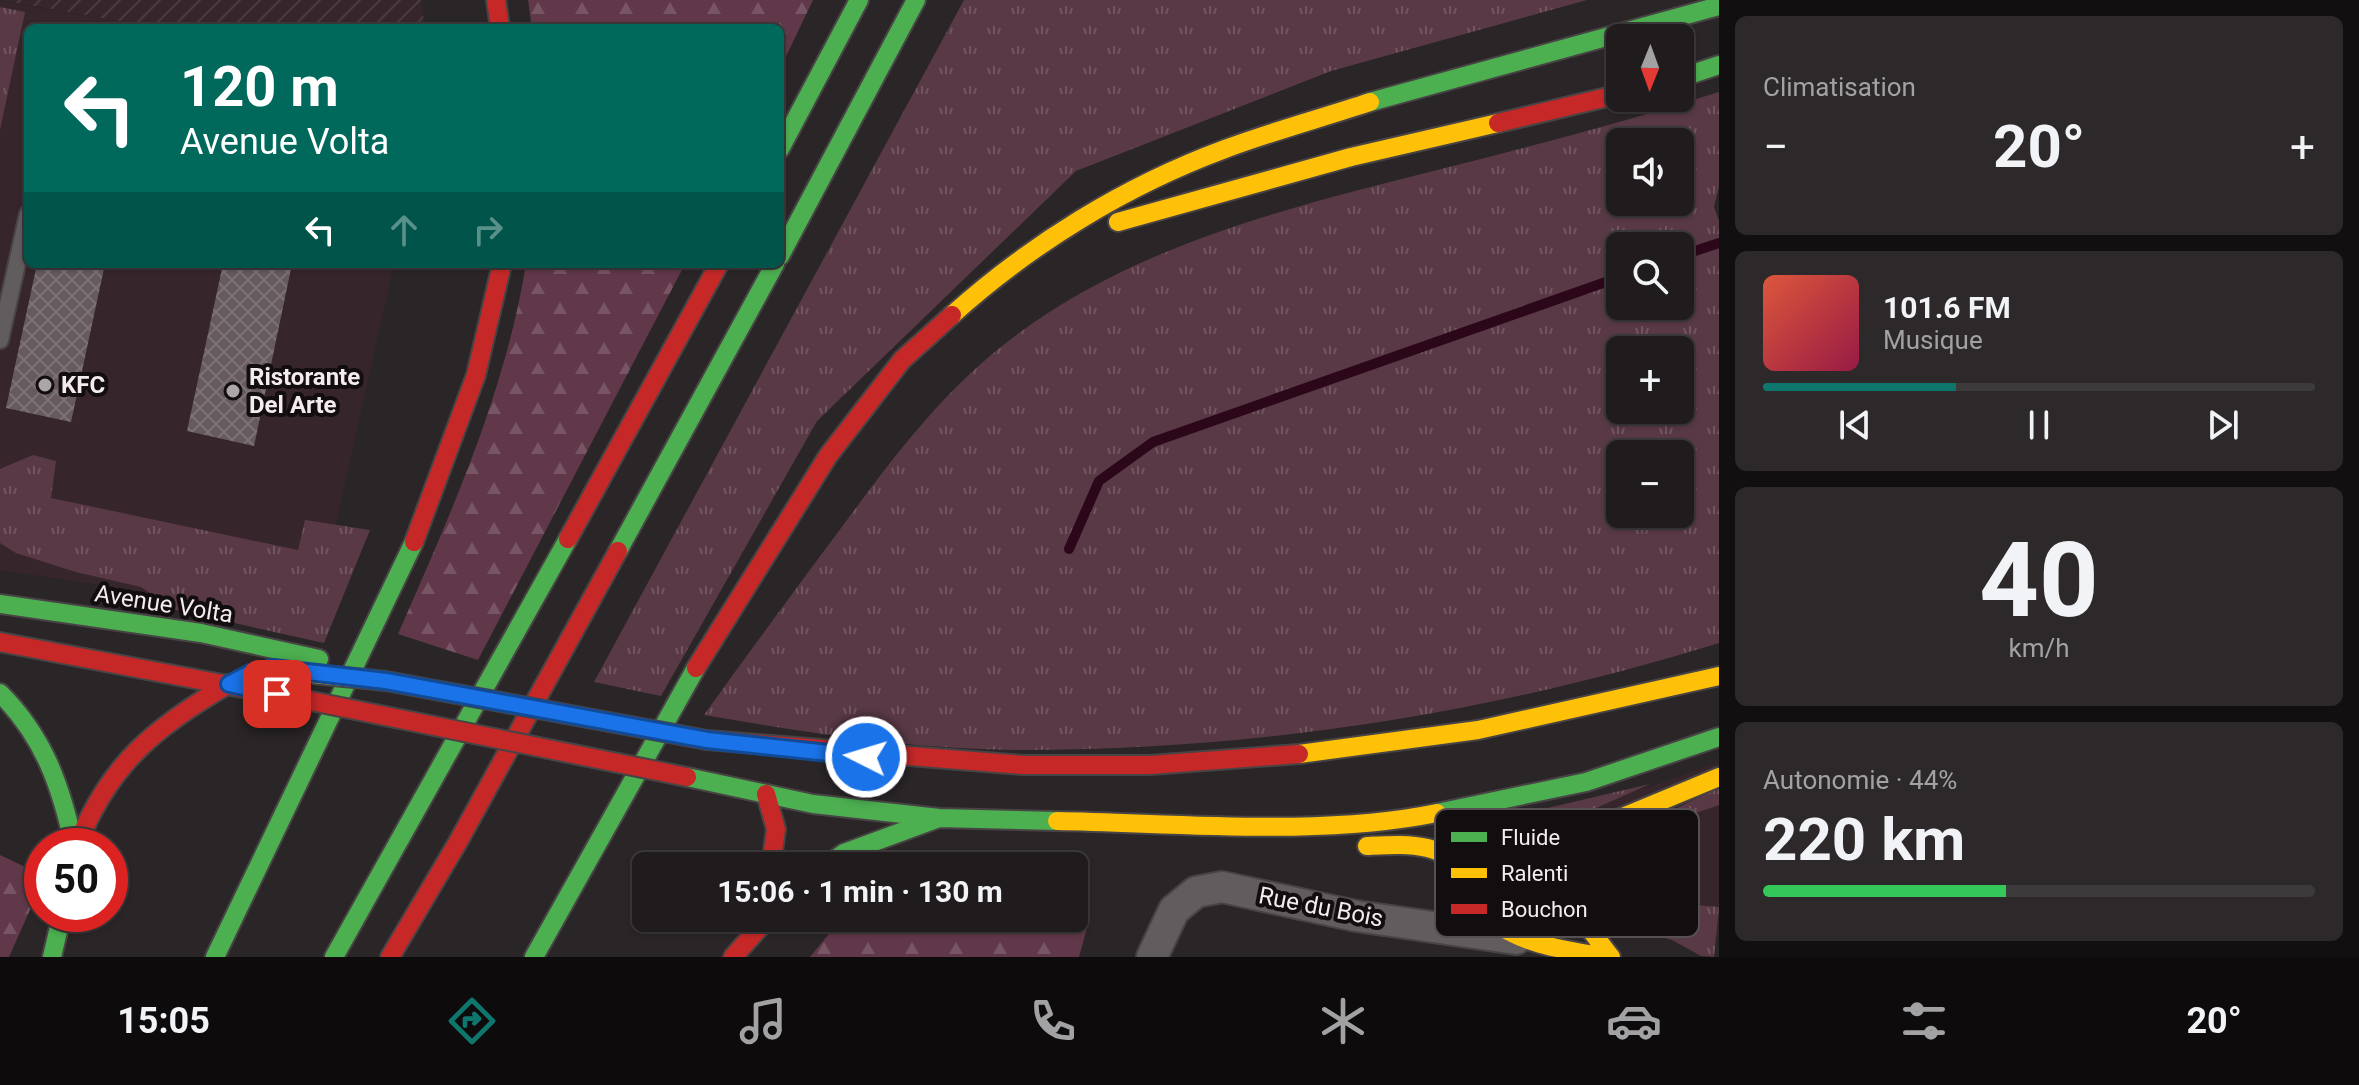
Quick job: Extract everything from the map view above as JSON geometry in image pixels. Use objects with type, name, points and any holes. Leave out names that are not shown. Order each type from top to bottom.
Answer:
[{"type":"main road","points":[[496,0],[499,24]]},
{"type":"main road","points":[[784,141],[859,0]]},
{"type":"main road","points":[[784,248],[916,0]]},
{"type":"main road","points":[[534,957],[703,656],[828,456],[902,360],[995,276],[1104,204],[1224,149],[1371,102],[1719,6]]},
{"type":"main road","points":[[1694,73],[1719,65]]},
{"type":"main road","points":[[995,276],[1076,237],[1171,206],[1351,157],[1606,97]]},
{"type":"main road","points":[[215,957],[383,613],[444,473],[491,327],[501,268]]},
{"type":"main road","points":[[334,957],[411,825],[717,268]]},
{"type":"main road","points":[[390,957],[465,828],[773,268]]},
{"type":"main road","name":"Avenue Volta","points":[[0,604],[144,623],[268,645],[316,667]]},
{"type":"main road","points":[[0,642],[229,684],[813,804],[939,818],[1257,825],[1346,823],[1435,813]]},
{"type":"main road","points":[[83,828],[94,801],[127,756],[188,707],[229,684],[267,669],[316,667],[707,740],[836,755],[1067,766],[1257,760],[1322,754],[1549,715],[1719,676]]},
{"type":"main road","points":[[0,693],[23,715],[53,764],[71,828]]},
{"type":"main road","points":[[1456,809],[1586,782],[1719,737]]},
{"type":"main road","points":[[745,743],[776,814],[774,852]]},
{"type":"main road","points":[[1642,809],[1719,777]]},
{"type":"main road","points":[[847,852],[939,818]]},
{"type":"main road","points":[[1257,825],[1324,844]]},
{"type":"main road","points":[[1353,846],[1414,843],[1435,848]]},
{"type":"main road","points":[[52,957],[58,932]]},
{"type":"main road","points":[[733,957],[753,932]]},
{"type":"main road","points":[[1595,937],[1609,957]]},
{"type":"main road","points":[[1523,949],[1609,957]]},
{"type":"street","name":"Rue du Bois","points":[[1152,957],[1174,910],[1196,892],[1222,887],[1435,932]]},
{"type":"street","name":"Rue du Bois","points":[[1462,937],[1523,949]]},
{"type":"lane","points":[[0,340],[24,232]]},
{"type":"shaded area","points":[[0,0],[421,0],[424,24],[135,24]]},
{"type":"shaded area","points":[[0,1],[135,24],[24,24],[24,268],[393,268],[315,618],[0,570]]},
{"type":"shaded area","points":[[1719,762],[1719,937],[1699,934],[1699,809],[1556,809],[1652,786]]},
{"type":"green space","points":[[528,0],[813,0],[784,61],[784,24],[531,24]]},
{"type":"green space","points":[[964,0],[1587,0],[1331,71],[1076,171],[817,421],[661,696],[594,682]]},
{"type":"green space","points":[[0,7],[25,12],[0,130]]},
{"type":"green space","points":[[1719,92],[1719,186],[1714,207],[1719,221],[1719,643],[1634,668],[1462,708],[1287,735],[1199,743],[1022,750],[943,747],[823,734],[704,715],[914,433],[974,370],[1047,314],[1101,282],[1217,232],[1339,195],[1652,112],[1694,112],[1694,100]]},
{"type":"green space","points":[[525,268],[683,268],[478,660],[398,634],[474,453],[517,312]]},
{"type":"green space","points":[[33,455],[56,461],[51,498],[298,550],[305,520],[370,530],[324,643],[176,610],[141,587],[76,572],[16,553],[0,543],[0,469]]},
{"type":"green space","points":[[1650,784],[1594,809],[1543,809]]},
{"type":"green space","points":[[1719,787],[1719,805],[1699,812],[1699,809],[1675,809]]},
{"type":"green space","points":[[0,855],[24,866],[24,923],[9,957],[0,957]]},
{"type":"green space","points":[[1699,905],[1719,907],[1714,957],[1701,956],[1662,937],[1699,937]]},
{"type":"green space","points":[[831,932],[1086,932],[1079,957],[810,957]]},
{"type":"building","points":[[36,268],[104,268],[71,422],[6,408]]},
{"type":"building","points":[[222,268],[291,268],[254,446],[187,431]]},
{"type":"waterway","points":[[1694,251],[1719,243]]},
{"type":"waterway","points":[[1069,549],[1099,481],[1153,442],[1606,282]]},
{"type":"traffic: fast","points":[[784,141],[859,0]]},
{"type":"traffic: fast","points":[[784,248],[916,0]]},
{"type":"traffic: fast","points":[[1370,102],[1719,6]]},
{"type":"traffic: fast","points":[[1694,73],[1719,65]]},
{"type":"traffic: fast","points":[[618,551],[773,268]]},
{"type":"traffic: fast","points":[[334,957],[568,539]]},
{"type":"traffic: fast","points":[[215,957],[414,542]]},
{"type":"traffic: fast","points":[[0,604],[201,633],[319,659]]},
{"type":"traffic: fast","points":[[534,957],[696,668]]},
{"type":"traffic: fast","points":[[0,693],[28,727],[49,764],[69,828]]},
{"type":"traffic: fast","points":[[1456,809],[1586,782],[1719,737]]},
{"type":"traffic: fast","points":[[687,777],[813,804],[939,818],[1057,821]]},
{"type":"traffic: fast","points":[[847,852],[939,818]]},
{"type":"traffic: fast","points":[[52,957],[58,932]]},
{"type":"traffic: slow","points":[[952,315],[1047,241],[1151,181],[1243,142],[1370,102]]},
{"type":"traffic: slow","points":[[1118,222],[1351,157],[1498,123]]},
{"type":"traffic: slow","points":[[313,674],[386,681],[707,740]]},
{"type":"traffic: slow","points":[[1299,754],[1478,730],[1719,676]]},
{"type":"traffic: slow","points":[[1642,809],[1719,777]]},
{"type":"traffic: slow","points":[[1057,821],[1297,827],[1345,825],[1435,813]]},
{"type":"traffic: slow","points":[[1367,846],[1411,845],[1435,851]]},
{"type":"traffic: slow","points":[[1520,937],[1606,957]]},
{"type":"traffic: slow","points":[[1596,937],[1611,957]]},
{"type":"traffic: jam","points":[[496,0],[499,24]]},
{"type":"traffic: jam","points":[[1498,123],[1606,97]]},
{"type":"traffic: jam","points":[[414,542],[476,375],[501,268]]},
{"type":"traffic: jam","points":[[568,539],[717,268]]},
{"type":"traffic: jam","points":[[696,668],[828,456],[902,360],[952,315]]},
{"type":"traffic: jam","points":[[390,957],[458,842],[618,551]]},
{"type":"traffic: jam","points":[[0,642],[301,699]]},
{"type":"traffic: jam","points":[[85,828],[104,792],[137,750],[179,716],[229,684]]},
{"type":"traffic: jam","points":[[301,699],[687,777]]},
{"type":"traffic: jam","points":[[707,740],[1023,765],[1150,765],[1299,754]]},
{"type":"traffic: jam","points":[[766,794],[776,829],[773,852]]},
{"type":"traffic: jam","points":[[733,957],[755,932]]},
{"type":"place","name":"KFC","points":[[45,385]]},
{"type":"place","name":"Ristorante Del Arte","points":[[233,391]]},
{"type":"route","points":[[277,694],[229,684],[250,673],[273,668],[386,681],[707,740],[866,757]]}]
